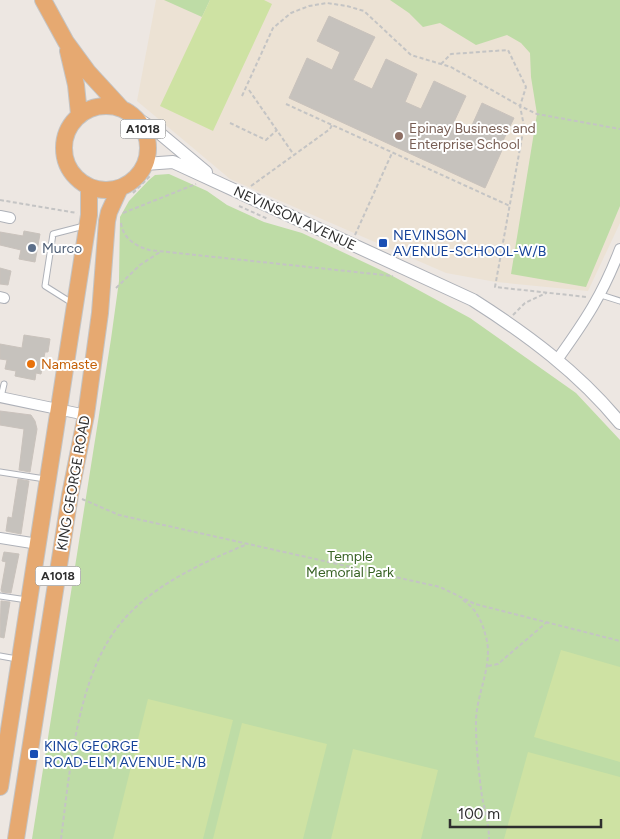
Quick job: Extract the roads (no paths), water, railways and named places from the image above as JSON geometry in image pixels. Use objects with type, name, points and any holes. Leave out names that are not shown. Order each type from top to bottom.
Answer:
[{"type":"highway","name":"A1018","points":[[43,0],[66,42],[88,72],[142,127],[147,139],[149,169],[131,182],[125,192]]},
{"type":"highway","name":"A1018","points":[[66,42],[76,85],[79,114],[100,106],[128,113]]},
{"type":"highway","points":[[79,114],[67,132],[63,153],[68,168],[76,179],[89,187],[125,192]]},
{"type":"highway","name":"KING GEORGE ROAD","points":[[0,787],[6,713],[20,660],[88,220],[89,187]]},
{"type":"highway","name":"KING GEORGE ROAD","points":[[16,839],[70,494],[86,415],[100,313],[106,221],[108,212],[125,192]]},
{"type":"highway","points":[[6,713],[36,718]]},
{"type":"street","name":"NEVINSON AVENUE","points":[[128,113],[157,130],[215,180]]},
{"type":"street","name":"NEVINSON AVENUE","points":[[149,169],[173,162],[473,300],[508,322],[557,360],[595,394],[620,423]]},
{"type":"street","points":[[557,360],[600,297],[620,249]]},
{"type":"street","points":[[1,397],[86,415]]},
{"type":"street","points":[[0,538],[38,544]]},
{"type":"lane","points":[[75,305],[46,286],[53,234],[88,220]]},
{"type":"lane","points":[[600,297],[620,301]]},
{"type":"lane","points":[[1,397],[4,384]]},
{"type":"lane","points":[[0,472],[48,479]]},
{"type":"lane","points":[[0,596],[29,600]]},
{"type":"lane","points":[[0,656],[20,660]]},
{"type":"place","name":"Epinay Business and Enterprise School","points":[[399,136]]},
{"type":"place","name":"NEVINSON AVENUE-SCHOOL-W/B","points":[[383,243]]},
{"type":"place","name":"Murco","points":[[32,248]]},
{"type":"place","name":"Namaste","points":[[31,364]]},
{"type":"place","name":"KING GEORGE ROAD-ELM AVENUE-N/B","points":[[34,754]]},
{"type":"park label","name":"Temple Memorial Park","points":[[350,564]]}]
